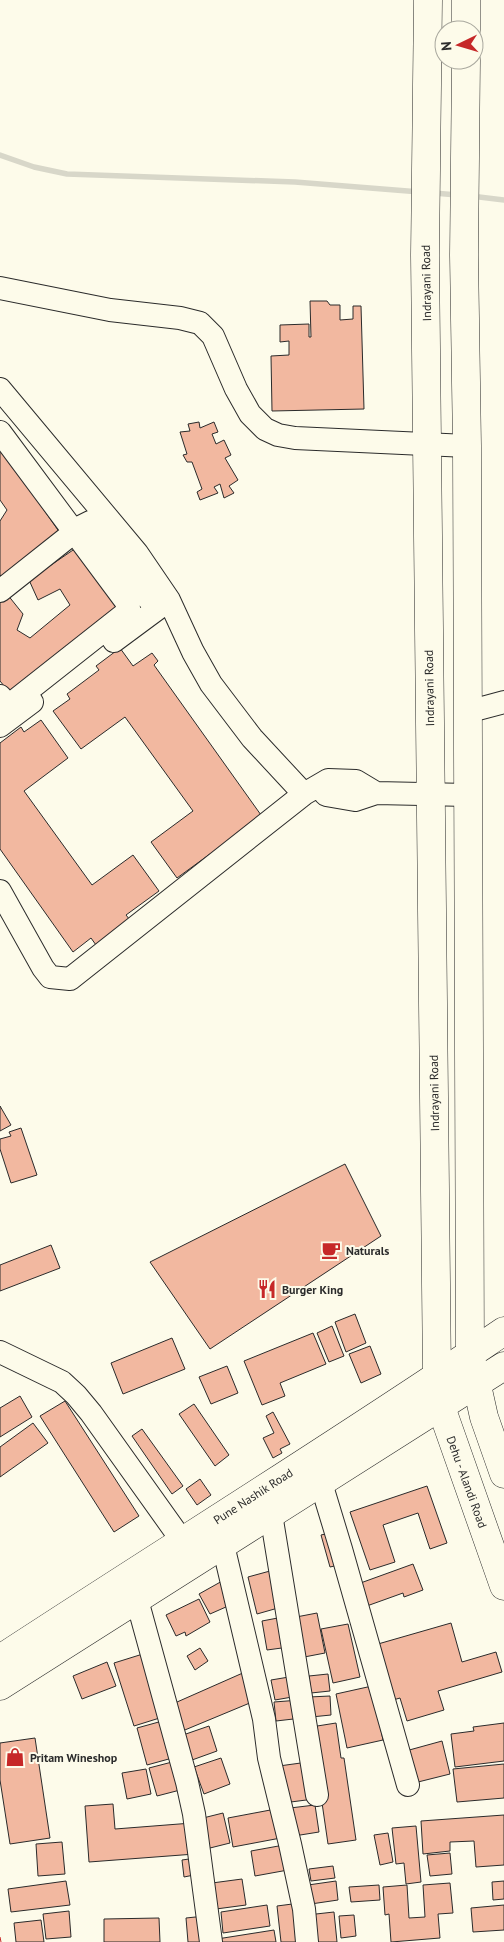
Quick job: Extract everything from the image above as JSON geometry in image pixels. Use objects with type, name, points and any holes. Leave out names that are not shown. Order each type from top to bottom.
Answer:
[{"type":"main road","name":"Indrayani Road","points":[[428,0],[426,206],[430,795],[437,1377]]},
{"type":"main road","points":[[466,0],[466,20]]},
{"type":"main road","points":[[466,70],[464,209],[470,1354],[484,1417],[504,1474]]},
{"type":"main road","name":"Pune Nashik Road","points":[[0,1659],[437,1377],[504,1331]]},
{"type":"main road","name":"Pune Nashik Road","points":[[0,1686],[504,1366]]},
{"type":"main road","name":"Dehu - Alandi Road","points":[[437,1377],[441,1407],[504,1586]]},
{"type":"street","points":[[0,288],[110,310],[180,318],[200,323],[213,336],[236,389],[250,414],[265,429],[278,435],[295,438],[466,446]]},
{"type":"street","points":[[0,390],[137,553],[163,605],[211,684],[252,738],[312,790],[326,795],[355,800],[376,793],[468,795]]},
{"type":"street","points":[[0,432],[127,603],[128,610],[12,703],[6,704],[0,696]]},
{"type":"street","points":[[0,591],[86,523],[93,524],[163,605]]},
{"type":"street","points":[[0,726],[163,605]]},
{"type":"street","points":[[467,712],[504,702]]},
{"type":"street","points":[[0,891],[43,968],[50,977],[70,979],[312,790]]},
{"type":"street","points":[[0,1352],[62,1382],[76,1395],[183,1542]]},
{"type":"street","points":[[321,1483],[408,1785]]},
{"type":"street","points":[[271,1514],[317,1795]]},
{"type":"street","points":[[223,1545],[264,1719],[269,1758],[304,1909],[307,1942]]},
{"type":"street","points":[[138,1600],[189,1790],[194,1814],[211,1942]]},
{"type":"building","points":[[310,301],[327,301],[330,305],[340,305],[340,320],[353,319],[353,306],[361,306],[364,409],[272,411],[271,356],[289,355],[289,341],[280,342],[280,325],[309,324],[309,337],[311,337]]},
{"type":"building","points":[[199,422],[200,428],[214,422],[218,432],[212,434],[216,444],[224,440],[231,455],[225,458],[238,480],[229,486],[234,493],[224,498],[220,484],[214,487],[218,493],[200,500],[197,492],[202,489],[192,462],[187,462],[183,455],[187,454],[180,432],[190,431],[188,424]]},
{"type":"building","points":[[0,447],[60,533],[3,578],[0,575],[0,521],[7,510],[0,500]]},
{"type":"building","points":[[76,548],[124,604],[9,692],[0,681],[0,601],[7,594],[23,614],[17,630],[30,638],[70,605],[60,589],[38,600],[29,580]]},
{"type":"building","points":[[120,648],[133,666],[152,653],[158,661],[154,665],[261,815],[243,828],[248,834],[214,859],[210,854],[177,878],[151,842],[193,811],[125,717],[81,749],[53,711],[70,699],[67,694],[99,670],[96,666]]},
{"type":"building","points":[[41,720],[68,758],[24,791],[92,885],[133,855],[159,891],[126,915],[130,920],[96,945],[91,938],[73,952],[0,849],[0,743],[21,727],[24,732]]},
{"type":"building","points":[[0,1106],[11,1125],[0,1131]]},
{"type":"building","points":[[21,1128],[37,1175],[11,1183],[0,1149],[0,1139],[11,1136],[9,1132]]},
{"type":"building","points":[[345,1164],[381,1236],[210,1349],[150,1262]]},
{"type":"building","points":[[51,1245],[60,1268],[0,1291],[0,1265]]},
{"type":"building","points":[[355,1314],[366,1343],[346,1352],[335,1322]]},
{"type":"building","points":[[332,1326],[344,1356],[329,1362],[317,1333]]},
{"type":"building","points":[[313,1333],[326,1364],[280,1383],[285,1396],[262,1405],[244,1361]]},
{"type":"building","points":[[172,1338],[185,1369],[123,1394],[111,1363]]},
{"type":"building","points":[[370,1346],[381,1374],[361,1383],[349,1354]]},
{"type":"building","points":[[227,1366],[238,1393],[211,1404],[199,1377]]},
{"type":"building","points":[[20,1396],[32,1417],[0,1437],[0,1408]]},
{"type":"building","points":[[65,1401],[139,1516],[114,1532],[40,1416]]},
{"type":"building","points":[[194,1404],[229,1455],[215,1466],[179,1414]]},
{"type":"building","points":[[273,1412],[290,1444],[280,1449],[282,1453],[273,1458],[263,1438],[274,1433],[266,1416]]},
{"type":"building","points":[[33,1423],[48,1443],[0,1477],[0,1447]]},
{"type":"building","points":[[142,1429],[183,1486],[172,1494],[132,1436]]},
{"type":"building","points":[[200,1479],[211,1495],[197,1505],[186,1489]]},
{"type":"building","points":[[427,1486],[447,1543],[430,1549],[418,1513],[383,1525],[395,1562],[370,1570],[350,1512]]},
{"type":"building","points":[[334,1532],[343,1564],[330,1567],[321,1535]]},
{"type":"building","points":[[413,1564],[423,1590],[404,1597],[403,1593],[364,1607],[355,1585]]},
{"type":"building","points":[[270,1571],[278,1608],[257,1614],[248,1577]]},
{"type":"building","points":[[224,1580],[235,1603],[210,1614],[199,1594]]},
{"type":"building","points":[[199,1599],[210,1622],[186,1636],[185,1632],[176,1636],[166,1615]]},
{"type":"building","points":[[317,1613],[325,1653],[299,1658],[291,1618]]},
{"type":"building","points":[[283,1617],[289,1647],[267,1650],[262,1621]]},
{"type":"building","points":[[451,1623],[462,1662],[496,1652],[502,1672],[438,1691],[444,1710],[407,1721],[400,1698],[386,1702],[371,1646]]},
{"type":"building","points":[[348,1624],[360,1677],[333,1683],[321,1629]]},
{"type":"building","points":[[200,1648],[208,1661],[195,1670],[187,1656]]},
{"type":"building","points":[[146,1653],[166,1716],[134,1726],[114,1663]]},
{"type":"building","points":[[107,1662],[116,1686],[82,1699],[73,1676]]},
{"type":"building","points":[[245,1672],[257,1700],[180,1732],[168,1706]]},
{"type":"building","points":[[328,1674],[330,1691],[311,1693],[309,1676]]},
{"type":"building","points":[[295,1676],[298,1696],[275,1700],[271,1680]]},
{"type":"building","points":[[372,1686],[383,1740],[347,1748],[336,1694]]},
{"type":"building","points":[[330,1696],[331,1715],[311,1717],[309,1697]]},
{"type":"building","points":[[300,1700],[302,1718],[276,1721],[274,1702]]},
{"type":"building","points":[[166,1720],[176,1757],[147,1765],[137,1728]]},
{"type":"building","points":[[336,1723],[341,1758],[344,1758],[356,1840],[328,1844],[311,1727]]},
{"type":"building","points":[[504,1723],[504,1761],[455,1767],[451,1734],[474,1731],[473,1727]]},
{"type":"building","points":[[209,1726],[217,1751],[192,1760],[183,1735]]},
{"type":"building","points":[[35,1738],[50,1838],[10,1844],[0,1780],[0,1743]]},
{"type":"building","points":[[442,1741],[450,1774],[410,1784],[402,1752]]},
{"type":"building","points":[[221,1758],[230,1784],[204,1794],[194,1767]]},
{"type":"building","points":[[176,1761],[184,1789],[157,1796],[149,1768]]},
{"type":"building","points":[[308,1762],[314,1799],[283,1803],[279,1766]]},
{"type":"building","points":[[504,1764],[504,1798],[457,1802],[453,1769]]},
{"type":"building","points":[[146,1769],[151,1794],[127,1799],[122,1773]]},
{"type":"building","points":[[113,1804],[115,1829],[192,1823],[195,1854],[89,1862],[85,1806]]},
{"type":"building","points":[[315,1805],[319,1832],[294,1836],[290,1808]]},
{"type":"building","points":[[281,1808],[286,1837],[233,1847],[228,1818]]},
{"type":"building","points":[[223,1813],[230,1843],[206,1849],[199,1819]]},
{"type":"building","points":[[504,1815],[504,1865],[476,1867],[474,1841],[450,1842],[450,1851],[423,1854],[421,1821]]},
{"type":"building","points":[[416,1826],[421,1882],[406,1884],[404,1863],[396,1864],[392,1828]]},
{"type":"building","points":[[388,1833],[393,1862],[380,1865],[374,1835]]},
{"type":"building","points":[[62,1842],[65,1874],[38,1876],[36,1844]]},
{"type":"building","points":[[284,1845],[288,1870],[255,1876],[251,1851]]},
{"type":"building","points":[[450,1853],[452,1874],[430,1876],[427,1855]]},
{"type":"building","points":[[196,1858],[199,1874],[184,1877],[182,1860]]},
{"type":"building","points":[[333,1866],[335,1878],[311,1881],[309,1869]]},
{"type":"building","points":[[242,1879],[246,1905],[216,1909],[212,1883]]},
{"type":"building","points":[[66,1881],[70,1905],[11,1912],[8,1889]]},
{"type":"building","points":[[336,1881],[338,1900],[304,1905],[301,1886]]},
{"type":"building","points":[[504,1881],[504,1899],[493,1900],[492,1882]]},
{"type":"building","points":[[450,1883],[453,1913],[438,1914],[440,1938],[391,1942],[389,1914],[385,1915],[383,1887],[407,1885],[409,1918],[425,1917],[423,1885]]},
{"type":"building","points":[[379,1885],[380,1900],[351,1902],[349,1887]]},
{"type":"building","points":[[300,1903],[304,1942],[281,1942],[277,1906]]},
{"type":"building","points":[[267,1905],[270,1926],[223,1933],[221,1912]]},
{"type":"building","points":[[504,1905],[504,1930],[473,1932],[471,1908]]},
{"type":"building","points":[[69,1911],[71,1937],[46,1939],[43,1914]]},
{"type":"building","points":[[334,1912],[337,1942],[310,1942],[307,1915]]},
{"type":"building","points":[[354,1915],[356,1936],[341,1938],[339,1916]]},
{"type":"building","points":[[205,1916],[206,1942],[188,1942],[186,1918]]},
{"type":"building","points":[[159,1918],[160,1942],[104,1942],[104,1919]]},
{"type":"building","points":[[41,1920],[44,1942],[16,1942],[14,1923]]},
{"type":"building","points":[[274,1930],[276,1942],[217,1942],[217,1939]]},
{"type":"waterway","points":[[0,155],[34,167],[67,174],[295,182],[420,192]]},
{"type":"waterway","points":[[434,193],[457,195]]},
{"type":"waterway","points":[[471,196],[504,200]]},
{"type":"power","points":[[0,1937],[1,1942]]},
{"type":"place","name":"Naturals","points":[[331,1250]]},
{"type":"place","name":"Burger King","points":[[267,1289]]},
{"type":"place","name":"Pritam Wineshop","points":[[15,1757]]}]
